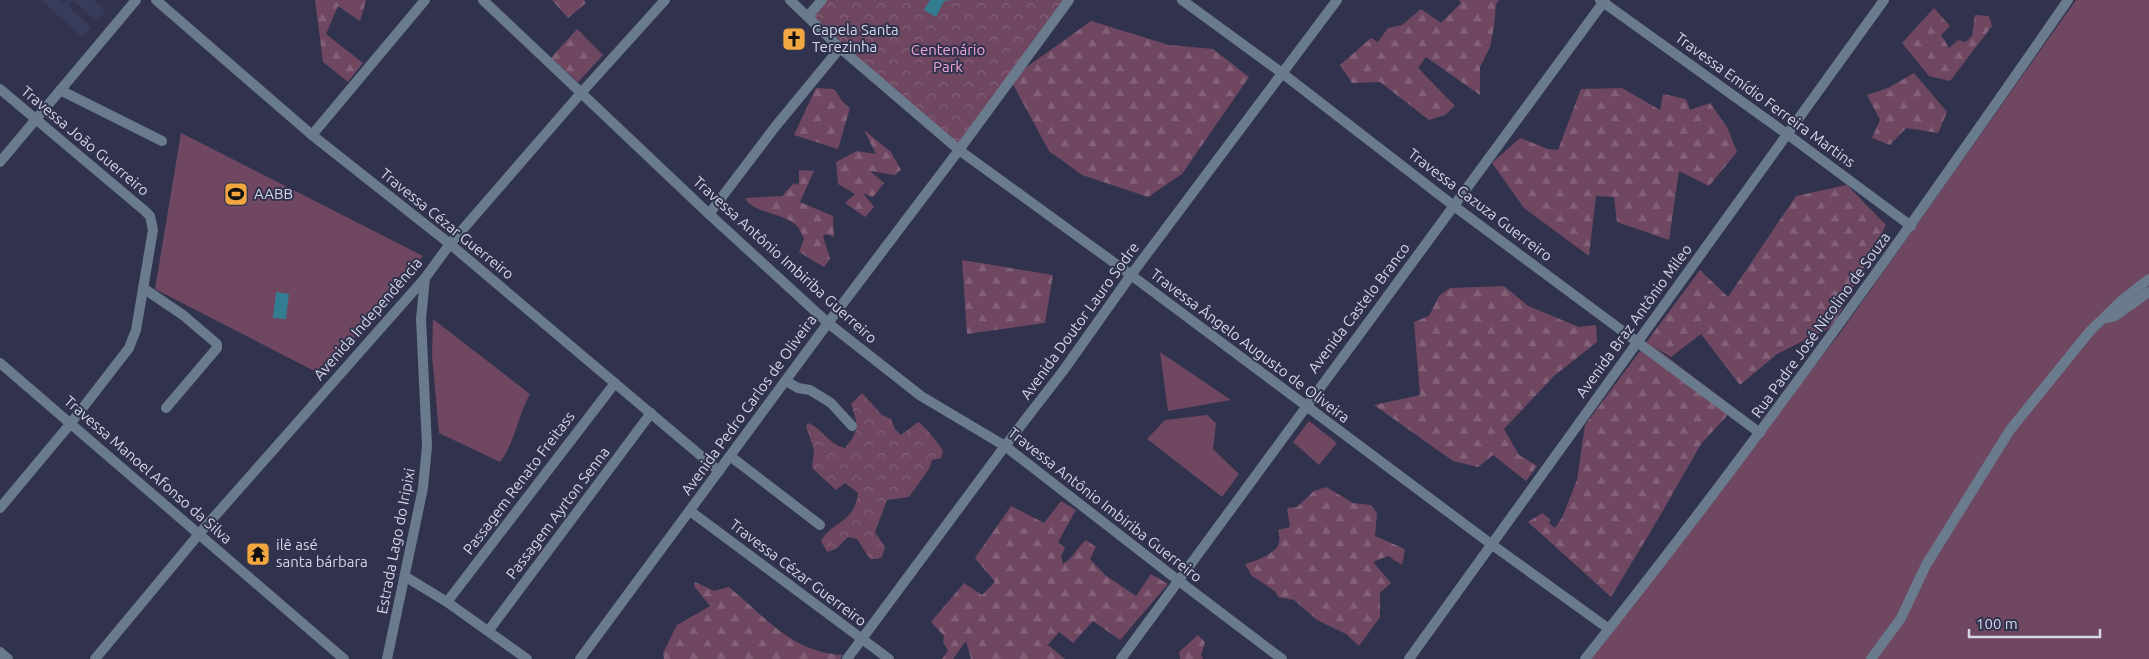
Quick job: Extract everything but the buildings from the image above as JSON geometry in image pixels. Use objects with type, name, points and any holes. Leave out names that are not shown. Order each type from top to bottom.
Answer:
[{"type":"street","points":[[0,162],[136,0]]},
{"type":"street","name":"Travessa Cézar Guerreiro","points":[[156,0],[312,135],[450,244],[719,471]]},
{"type":"street","points":[[312,135],[425,0]]},
{"type":"street","name":"Travessa Antônio Imbiriba Guerreiro","points":[[483,0],[709,214],[828,323],[921,396],[1005,446],[1179,582],[1282,659]]},
{"type":"street","name":"Avenida Independência","points":[[95,659],[199,534],[425,278],[450,244],[581,93],[665,0]]},
{"type":"street","name":"Travessa Ângelo Augusto de Oliveira","points":[[790,0],[840,48],[959,150],[1131,275],[1491,544],[1609,629]]},
{"type":"street","points":[[808,16],[822,0]]},
{"type":"street","name":"Avenida Pedro Carlos de Oliveira","points":[[580,659],[828,323],[959,150],[1068,0]]},
{"type":"street","name":"Travessa Cazuza Guerreiro","points":[[1182,0],[1282,73],[1454,206],[1760,433]]},
{"type":"street","name":"Avenida Doutor Lauro Sodre","points":[[847,659],[1337,0]]},
{"type":"street","name":"Avenida Braz Antônio Mileo","points":[[1409,659],[1884,0]]},
{"type":"street","name":"Rua Padre José Nicolino de Souza","points":[[1585,659],[1760,433],[1911,226],[2068,0]]},
{"type":"street","name":"Travessa Emídio Ferreira Martins","points":[[1603,1],[1788,134],[1911,226]]},
{"type":"street","name":"Avenida Castelo Branco","points":[[1121,659],[1603,1]]},
{"type":"street","points":[[709,214],[774,127],[840,48]]},
{"type":"street","name":"Travessa João Guerreiro","points":[[0,89],[150,216],[153,230],[143,288]]},
{"type":"street","points":[[60,90],[162,141]]},
{"type":"street","name":"Estrada Lago do Iripixi","points":[[387,659],[406,577],[423,488],[427,446],[421,319],[425,278]]},
{"type":"street","points":[[1871,659],[1901,618],[1926,565],[2010,430],[2090,331],[2149,279]]},
{"type":"street","points":[[0,508],[71,423],[129,348],[136,330],[143,288],[183,315],[217,344],[216,348],[166,408]]},
{"type":"street","points":[[2099,322],[2115,316],[2149,292]]},
{"type":"street","name":"Travessa Manoel Afonso da Silva","points":[[0,363],[344,659]]},
{"type":"street","points":[[786,380],[798,388],[810,390],[831,403],[852,426]]},
{"type":"street","name":"Passagem Renato Freitass","points":[[447,602],[614,382]]},
{"type":"street","name":"Passagem Ayrton Senna","points":[[489,630],[651,413]]},
{"type":"street","points":[[730,456],[820,525]]},
{"type":"street","name":"Travessa Cézar Guerreiro","points":[[690,511],[889,659]]},
{"type":"street","points":[[406,577],[489,630],[527,659]]},
{"type":"street","points":[[0,652],[8,659]]},
{"type":"shaded area","points":[[41,0],[61,0],[64,3],[67,0],[73,0],[68,6],[91,27],[82,37]]},
{"type":"shaded area","points":[[73,0],[94,0],[106,11],[96,21]]},
{"type":"shaded area","points":[[930,0],[951,0],[944,1],[936,17],[924,10]]},
{"type":"shaded area","points":[[276,292],[289,294],[286,319],[273,318]]},
{"type":"green space","points":[[315,0],[366,0],[360,21],[338,6],[326,34],[363,63],[348,82],[323,62]]},
{"type":"green space","points":[[552,0],[584,0],[586,3],[568,18]]},
{"type":"green space","name":"Centenário Park","points":[[827,0],[1064,0],[958,146],[812,16]]},
{"type":"green space","points":[[1459,0],[1499,0],[1496,4],[1490,47],[1480,67],[1480,95],[1426,57],[1418,68],[1455,106],[1445,115],[1429,120],[1380,82],[1352,83],[1340,65],[1371,38],[1378,42],[1388,28],[1402,25],[1421,9],[1441,23],[1461,3]]},
{"type":"green space","points":[[2076,0],[2149,0],[2149,659],[1590,659],[1840,333]]},
{"type":"green space","points":[[1934,8],[1950,26],[1941,35],[1949,48],[1958,40],[1965,42],[1972,36],[1975,15],[1989,16],[1992,26],[1950,81],[1929,76],[1902,43]]},
{"type":"green space","points":[[1091,21],[1169,45],[1213,49],[1249,77],[1182,174],[1148,197],[1082,175],[1049,151],[1010,79]]},
{"type":"green space","points":[[577,29],[603,55],[578,82],[551,58]]},
{"type":"green space","points":[[1914,73],[1947,112],[1938,133],[1906,128],[1890,145],[1872,138],[1880,120],[1867,95],[1888,88]]},
{"type":"green space","points":[[816,88],[834,89],[842,101],[850,108],[838,149],[794,135]]},
{"type":"green space","points":[[1622,88],[1660,110],[1663,94],[1686,99],[1690,110],[1710,103],[1727,127],[1737,152],[1709,186],[1679,171],[1669,240],[1617,222],[1614,197],[1596,196],[1589,256],[1524,208],[1492,163],[1520,138],[1548,149],[1558,150],[1581,89]]},
{"type":"green space","points":[[864,130],[891,152],[901,170],[895,175],[870,171],[884,183],[873,197],[863,193],[874,207],[865,217],[845,203],[855,194],[838,184],[836,162],[857,151],[876,154]]},
{"type":"green space","name":"AABB","points":[[181,133],[423,256],[322,375],[155,289]]},
{"type":"green space","points":[[799,170],[814,171],[800,202],[833,216],[834,237],[826,234],[823,236],[830,259],[824,267],[799,252],[804,239],[796,225],[756,208],[745,198],[782,196],[794,183],[796,185],[799,183]]},
{"type":"green space","points":[[1847,185],[1886,225],[1833,326],[1777,354],[1740,385],[1701,334],[1671,357],[1653,346],[1734,408],[1701,444],[1611,597],[1528,522],[1542,513],[1551,520],[1549,523],[1555,528],[1562,518],[1577,480],[1585,425],[1700,270],[1728,297],[1796,196]]},
{"type":"green space","points":[[962,260],[1053,275],[1045,323],[967,334]]},
{"type":"green space","points":[[1504,286],[1528,306],[1579,327],[1596,325],[1597,342],[1554,376],[1504,429],[1519,455],[1537,466],[1526,481],[1493,455],[1478,467],[1453,461],[1374,405],[1420,395],[1414,322],[1429,316],[1439,296],[1450,288]]},
{"type":"green space","points":[[433,319],[530,394],[513,438],[500,462],[439,433],[432,355]]},
{"type":"green space","points":[[1160,352],[1231,400],[1168,411]]},
{"type":"green space","points":[[862,393],[882,415],[891,419],[895,429],[901,435],[918,422],[932,435],[943,451],[941,458],[932,460],[929,469],[909,497],[887,500],[875,532],[885,547],[882,557],[877,559],[870,559],[857,539],[848,537],[836,549],[827,552],[821,541],[831,529],[852,511],[858,493],[845,483],[836,490],[812,468],[814,450],[806,426],[808,423],[813,425],[834,444],[845,448],[853,436],[856,427],[851,404]]},
{"type":"green space","points":[[1207,415],[1216,423],[1213,449],[1239,474],[1222,497],[1147,439],[1165,420]]},
{"type":"green space","points":[[1309,421],[1337,443],[1319,465],[1293,442]]},
{"type":"green space","points":[[1326,487],[1353,503],[1371,505],[1377,513],[1375,536],[1405,549],[1402,565],[1388,556],[1373,562],[1391,583],[1380,593],[1380,617],[1359,646],[1346,634],[1317,620],[1294,600],[1278,597],[1276,592],[1252,576],[1245,564],[1265,556],[1277,546],[1279,539],[1278,530],[1290,527],[1287,508],[1297,507],[1314,491]]},
{"type":"green space","points":[[1061,501],[1076,510],[1058,542],[1065,548],[1061,556],[1063,564],[1070,559],[1086,540],[1096,547],[1090,559],[1105,575],[1136,596],[1151,574],[1168,584],[1120,640],[1093,621],[1073,643],[1059,632],[1048,645],[1065,659],[971,659],[966,641],[953,659],[942,659],[948,651],[943,642],[944,636],[931,622],[964,583],[982,595],[995,582],[975,558],[1011,506],[1044,523]]},
{"type":"green space","points":[[695,582],[714,591],[729,587],[794,641],[825,653],[843,655],[840,659],[664,659],[663,653],[677,625],[710,606],[694,586]]},
{"type":"green space","points":[[1198,635],[1205,642],[1201,655],[1203,659],[1180,659],[1179,652]]},
{"type":"place","name":"Capela Santa Terezinha","points":[[794,39]]},
{"type":"place","name":"AABB","points":[[236,194]]},
{"type":"place","name":"ilê asé santa bárbara","points":[[258,554]]}]
